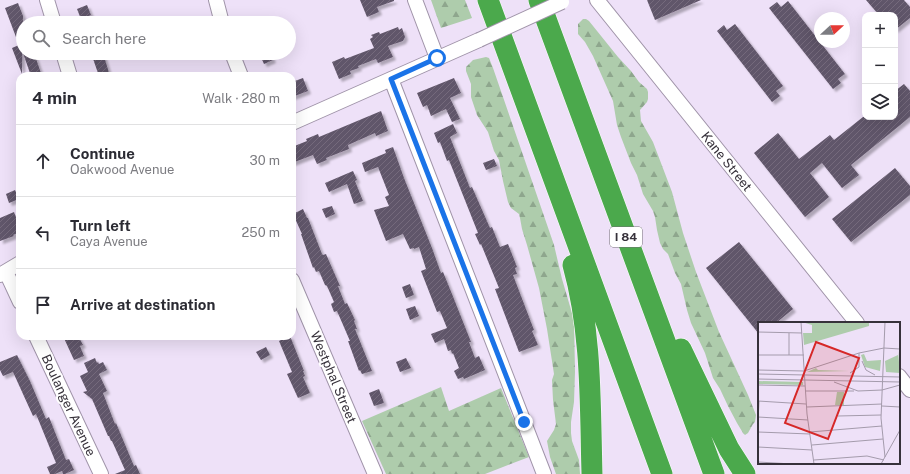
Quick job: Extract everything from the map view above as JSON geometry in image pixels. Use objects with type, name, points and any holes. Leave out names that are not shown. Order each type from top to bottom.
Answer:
[{"type":"highway","points":[[488,0],[662,474]]},
{"type":"highway","name":"I 84","points":[[539,0],[714,474]]},
{"type":"highway","points":[[558,190],[564,236],[579,287],[585,325],[589,372],[592,474]]},
{"type":"highway","points":[[634,259],[663,307],[692,374],[726,444],[746,474]]},
{"type":"street","points":[[47,0],[52,16]]},
{"type":"street","points":[[216,0],[220,16]]},
{"type":"street","points":[[415,0],[437,58]]},
{"type":"street","name":"Kane Street","points":[[597,0],[855,322]]},
{"type":"street","points":[[296,121],[565,1]]},
{"type":"street","points":[[65,60],[69,72]]},
{"type":"street","points":[[235,60],[239,72]]},
{"type":"street","points":[[391,79],[544,474]]},
{"type":"street","points":[[16,265],[3,273],[16,295]]},
{"type":"street","name":"Westphal Street","points":[[296,289],[376,474]]},
{"type":"street","name":"Boulanger Avenue","points":[[38,340],[101,474]]},
{"type":"street","points":[[900,377],[910,390]]},
{"type":"green space","points":[[431,0],[465,0],[472,18],[441,28]]},
{"type":"green space","points":[[583,19],[589,21],[639,82],[647,89],[647,102],[640,110],[641,121],[653,142],[672,192],[683,233],[696,272],[719,332],[756,415],[755,422],[745,435],[713,378],[705,353],[691,323],[681,284],[668,254],[660,243],[653,211],[643,194],[637,175],[621,137],[617,125],[613,101],[593,56],[585,42],[578,34],[578,24]]},
{"type":"green space","points":[[486,57],[489,58],[493,68],[554,245],[574,320],[575,372],[571,433],[572,441],[579,460],[580,474],[556,474],[550,457],[547,441],[556,424],[552,380],[554,374],[539,288],[519,214],[511,208],[508,202],[499,160],[494,151],[488,132],[477,115],[471,97],[471,84],[466,71],[466,67],[473,60]]},
{"type":"green space","points":[[441,387],[449,411],[501,388],[529,457],[485,474],[386,474],[362,421]]},
{"type":"building","points":[[360,0],[394,1],[377,7],[379,12],[367,17]]},
{"type":"building","points":[[647,0],[701,0],[655,20]]},
{"type":"building","points":[[866,0],[904,0],[910,7],[910,18],[898,28],[898,12],[876,12]]},
{"type":"building","points":[[788,1],[814,34],[814,48],[825,48],[845,74],[838,79],[841,83],[833,89],[769,8],[777,2],[781,7]]},
{"type":"building","points":[[18,3],[23,16],[16,16],[16,37],[5,8]]},
{"type":"building","points":[[87,5],[91,15],[80,16],[77,9]]},
{"type":"building","points":[[735,24],[783,86],[776,91],[780,96],[772,102],[717,31],[724,25],[727,30]]},
{"type":"building","points":[[398,27],[399,30],[402,28],[405,37],[403,41],[388,46],[393,57],[378,63],[376,59],[358,66],[359,68],[350,71],[351,74],[339,79],[332,62],[344,57],[345,59],[374,48],[370,39],[373,37],[371,35],[379,32],[380,34]]},
{"type":"building","points":[[16,46],[16,58],[12,48]]},
{"type":"building","points":[[17,60],[22,60],[21,72]]},
{"type":"building","points":[[25,60],[36,60],[41,72],[30,72]]},
{"type":"building","points":[[93,60],[105,60],[109,72],[98,72]]},
{"type":"building","points":[[262,60],[273,60],[264,64]]},
{"type":"building","points":[[303,78],[308,91],[296,96],[296,81]]},
{"type":"building","points":[[454,78],[461,93],[450,98],[460,119],[452,122],[446,109],[431,116],[427,105],[423,107],[417,93]]},
{"type":"building","points":[[904,84],[910,91],[910,117],[851,165],[859,175],[842,188],[822,163],[810,173],[829,197],[805,217],[754,153],[778,133],[799,159],[830,135],[834,140],[862,118],[862,120],[898,120],[898,89]]},
{"type":"building","points":[[381,111],[388,131],[376,136],[375,133],[348,145],[349,149],[326,158],[327,160],[317,164],[313,155],[296,161],[296,145],[318,134],[319,137]]},
{"type":"building","points":[[453,124],[457,133],[450,137],[470,188],[472,187],[490,228],[492,227],[500,247],[508,244],[517,267],[515,268],[517,274],[513,275],[534,330],[532,331],[538,345],[519,352],[495,289],[499,288],[481,244],[480,245],[475,234],[478,233],[449,160],[447,161],[440,142],[438,143],[434,133]]},
{"type":"building","points":[[393,147],[441,273],[443,272],[471,342],[469,342],[475,358],[479,356],[485,370],[464,379],[463,377],[458,379],[454,371],[459,368],[453,353],[452,354],[451,350],[448,351],[444,339],[435,343],[431,334],[447,328],[440,311],[437,312],[421,271],[426,269],[419,247],[410,249],[403,234],[386,241],[374,210],[389,206],[385,197],[389,195],[378,167],[365,172],[362,163],[386,153],[385,150]]},
{"type":"building","points":[[494,159],[497,166],[486,170],[483,163]]},
{"type":"building","points":[[895,168],[910,186],[910,195],[851,242],[832,219]]},
{"type":"building","points":[[353,171],[357,180],[355,181],[363,201],[354,204],[347,184],[329,192],[325,183]]},
{"type":"building","points":[[15,190],[16,200],[9,203],[6,194]]},
{"type":"building","points":[[332,206],[335,214],[326,218],[322,209]]},
{"type":"building","points":[[303,209],[322,254],[326,254],[340,286],[338,286],[345,304],[347,303],[355,320],[357,329],[355,329],[372,371],[362,374],[360,370],[359,371],[348,341],[350,341],[337,311],[334,312],[331,304],[334,302],[327,286],[325,285],[319,271],[316,272],[314,267],[313,268],[296,221],[296,212]]},
{"type":"building","points":[[14,212],[16,217],[16,234],[13,235],[14,236],[0,241],[0,218]]},
{"type":"building","points":[[739,242],[793,309],[777,322],[758,322],[758,333],[706,268]]},
{"type":"building","points":[[410,284],[414,295],[406,298],[402,287]]},
{"type":"building","points":[[415,306],[419,316],[410,320],[406,309]]},
{"type":"building","points":[[65,340],[80,340],[83,345],[80,346],[84,356],[74,360]]},
{"type":"building","points":[[292,340],[304,371],[305,376],[303,377],[310,393],[298,398],[287,374],[292,372],[279,341]]},
{"type":"building","points":[[266,347],[270,355],[261,360],[256,352]]},
{"type":"building","points":[[17,355],[46,419],[49,417],[66,460],[69,459],[74,470],[65,474],[63,474],[62,471],[55,474],[50,474],[47,467],[56,463],[36,414],[33,416],[13,372],[3,376],[0,370],[0,362]]},
{"type":"building","points":[[95,358],[99,364],[103,362],[107,370],[99,374],[107,391],[103,393],[134,466],[136,465],[140,474],[115,474],[125,470],[92,399],[83,392],[87,391],[80,376],[88,372],[84,363]]},
{"type":"building","points":[[406,358],[411,368],[400,372],[396,362]]},
{"type":"building","points":[[379,389],[384,403],[374,406],[369,393]]},
{"type":"route","points":[[437,58],[391,79],[524,422]]}]
